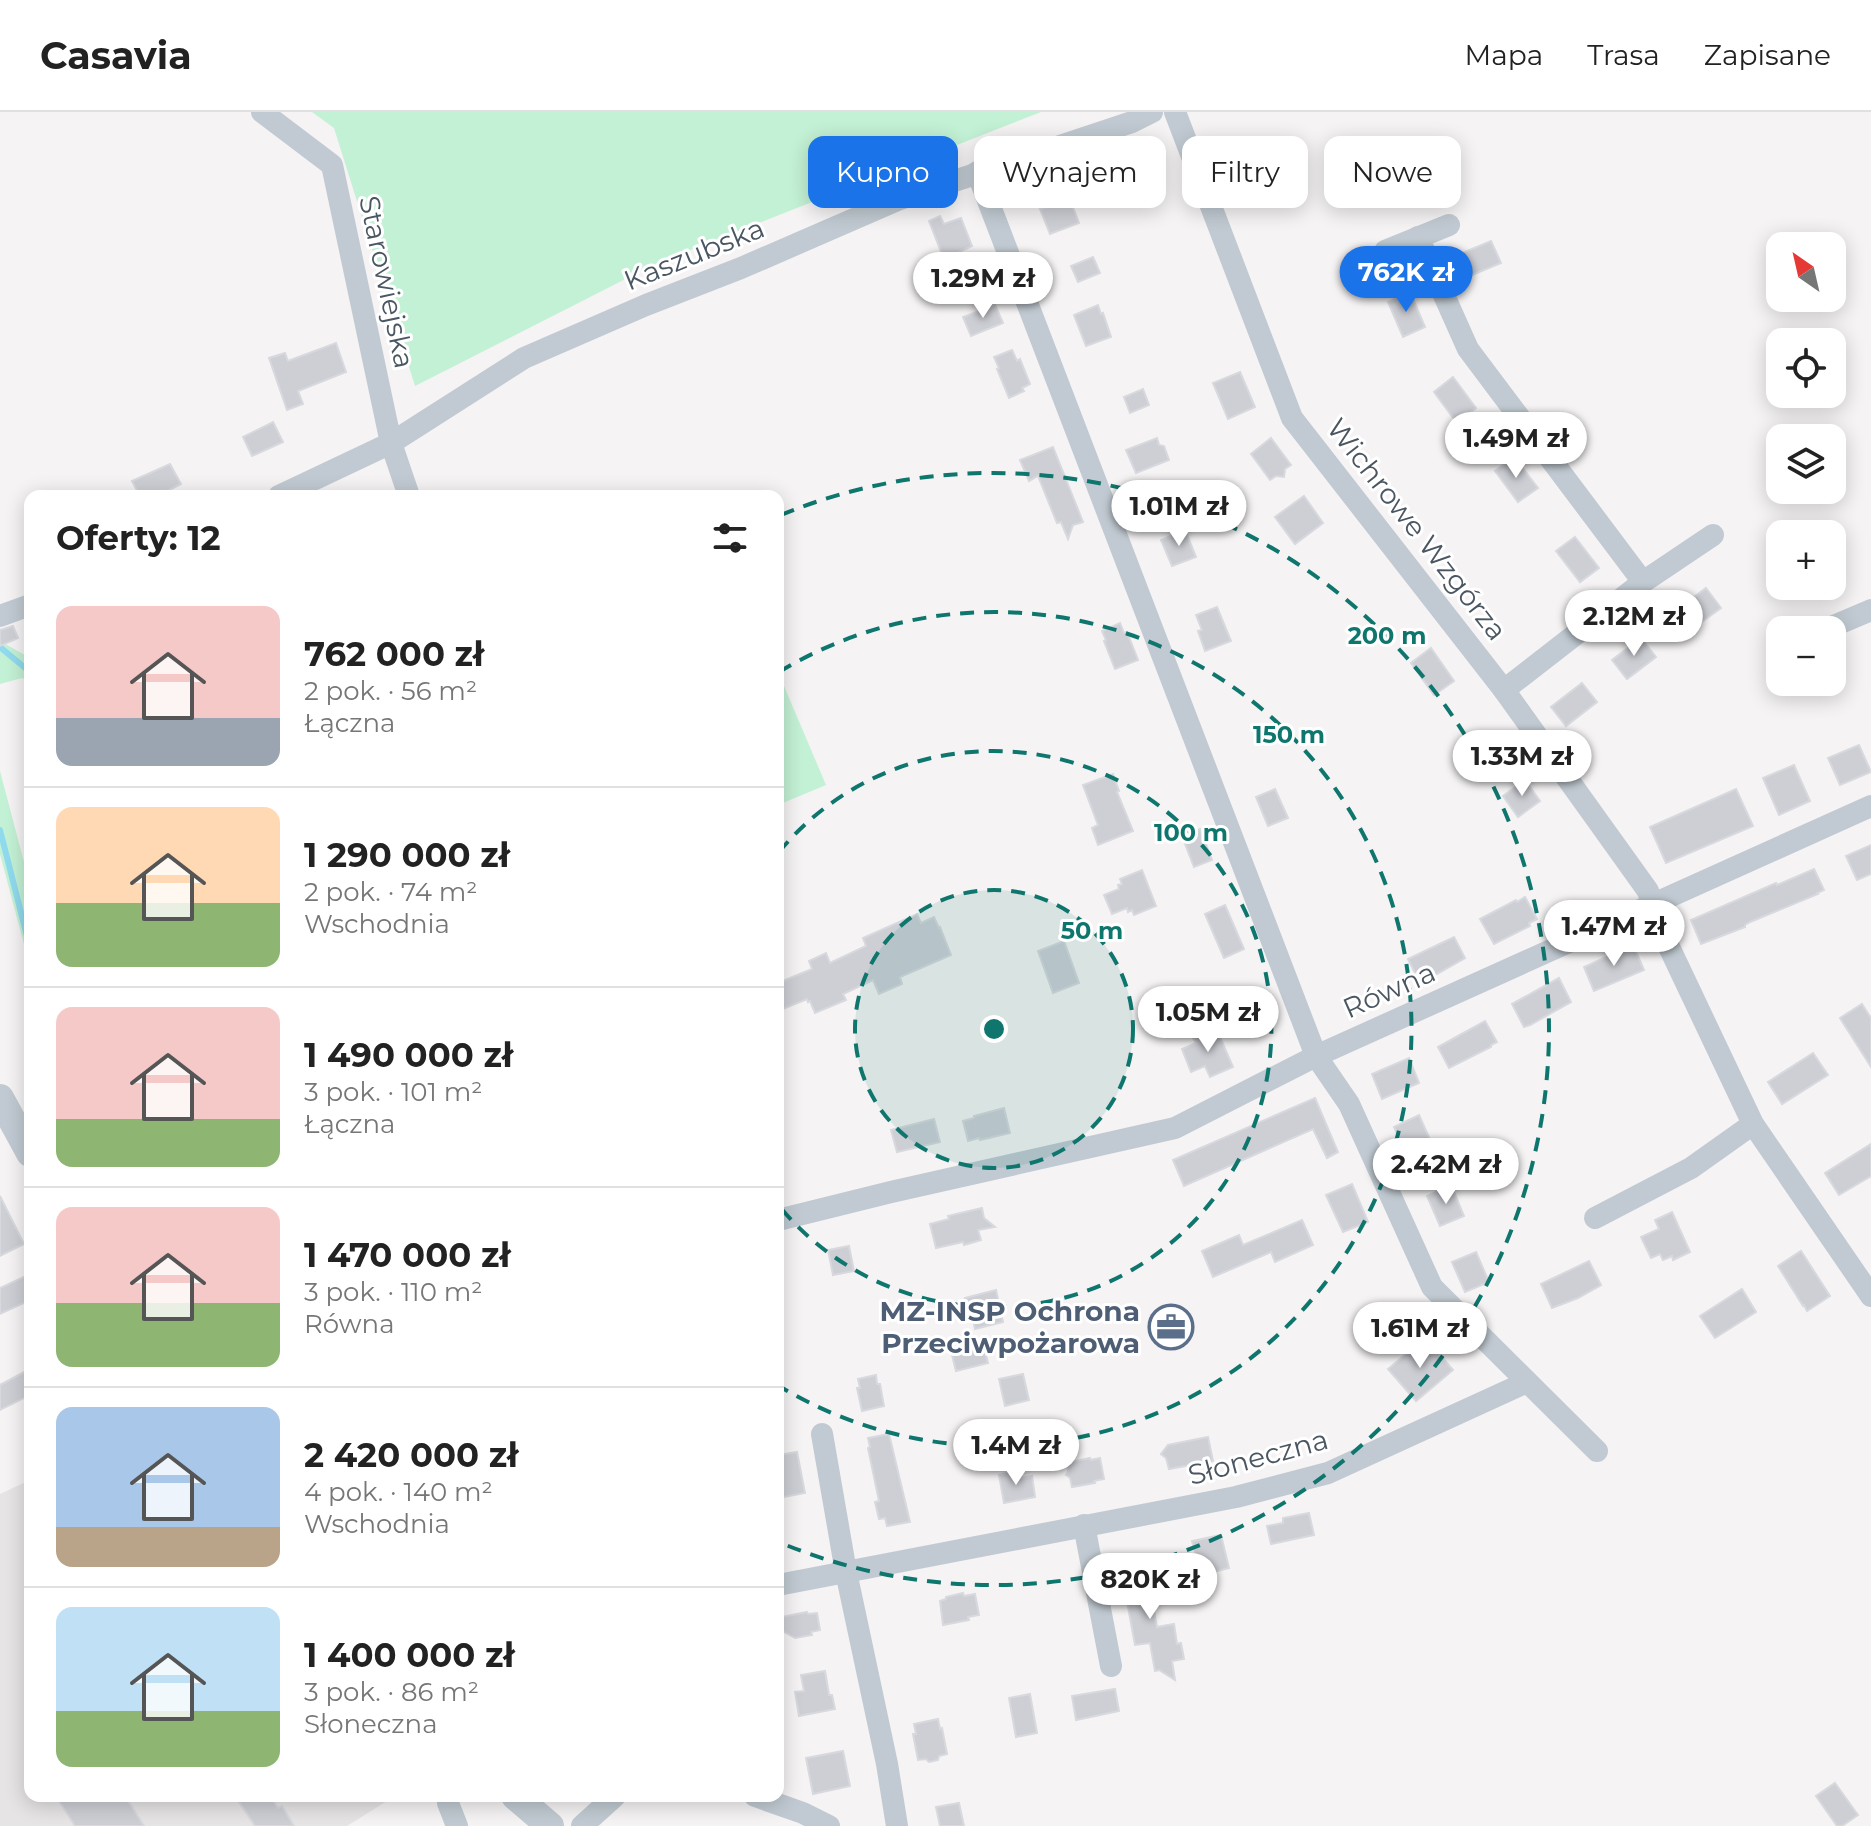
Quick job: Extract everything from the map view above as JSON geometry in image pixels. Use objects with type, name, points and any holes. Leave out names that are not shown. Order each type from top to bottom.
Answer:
[{"type":"street","name":"Starowiejska","points":[[262,112],[332,165],[391,443],[407,490]]},
{"type":"street","name":"Kaszubska","points":[[1089,136],[1152,112]]},
{"type":"street","name":"Wichrowe Wzgórza","points":[[1175,112],[1292,418],[1504,690],[1648,891],[1661,930],[1753,1124],[1871,1296]]},
{"type":"street","name":"Kaszubska","points":[[292,490],[391,443],[524,358],[900,199],[974,173]]},
{"type":"street","points":[[991,208],[1316,1056],[1349,1104],[1432,1287],[1597,1451]]},
{"type":"street","points":[[1385,251],[1449,225]]},
{"type":"street","points":[[1418,237],[1468,349],[1643,582]]},
{"type":"street","points":[[1504,690],[1643,582],[1713,535]]},
{"type":"street","points":[[0,616],[24,607]]},
{"type":"street","points":[[1846,621],[1871,610]]},
{"type":"street","name":"Równa","points":[[784,1219],[1175,1128],[1316,1056],[1871,806]]},
{"type":"street","points":[[0,1098],[24,1142]]},
{"type":"street","points":[[1595,1218],[1691,1168],[1753,1124]]},
{"type":"street","name":"Słoneczna","points":[[784,1584],[1236,1497],[1328,1473],[1527,1382]]},
{"type":"street","points":[[822,1434],[897,1826]]},
{"type":"street","points":[[1084,1525],[1111,1666]]},
{"type":"street","points":[[448,1802],[457,1826]]},
{"type":"street","points":[[522,1802],[550,1826]]},
{"type":"street","points":[[582,1826],[608,1802]]},
{"type":"street","points":[[772,1802],[829,1826]]},
{"type":"shaded area","points":[[24,1483],[24,1802],[385,1802],[347,1826],[0,1826],[0,1494]]},
{"type":"green space","points":[[312,112],[1041,112],[958,145],[958,136],[808,136],[808,204],[655,264],[415,386],[334,128]]},
{"type":"green space","points":[[0,641],[24,655],[24,679],[0,684]]},
{"type":"green space","points":[[784,686],[826,785],[784,802]]},
{"type":"green space","points":[[0,771],[24,862],[24,944],[0,854]]},
{"type":"building","points":[[1073,208],[1079,223],[1050,234],[1040,209]]},
{"type":"building","points":[[940,216],[944,224],[961,218],[972,246],[945,262],[929,221]]},
{"type":"building","points":[[1491,241],[1501,263],[1465,278],[1455,256]]},
{"type":"building","points":[[1093,257],[1100,273],[1078,282],[1071,266]]},
{"type":"building","points":[[1410,292],[1425,327],[1403,337],[1388,302]]},
{"type":"building","points":[[995,305],[1003,323],[971,336],[963,317]]},
{"type":"building","points":[[1098,305],[1111,337],[1086,346],[1074,315]]},
{"type":"building","points":[[336,343],[346,372],[298,391],[303,404],[287,410],[269,358],[285,353],[288,361]]},
{"type":"building","points":[[1012,350],[1017,361],[1020,359],[1030,384],[1022,388],[1024,391],[1009,398],[994,357]]},
{"type":"building","points":[[1240,372],[1255,407],[1228,419],[1213,383]]},
{"type":"building","points":[[1453,377],[1476,408],[1457,423],[1434,392]]},
{"type":"building","points":[[1143,389],[1149,405],[1130,413],[1124,397]]},
{"type":"building","points":[[273,422],[283,442],[252,456],[243,437]]},
{"type":"building","points":[[1157,438],[1169,460],[1136,473],[1126,450]]},
{"type":"building","points":[[1271,438],[1291,465],[1285,469],[1284,477],[1276,476],[1270,480],[1251,454]]},
{"type":"building","points":[[1053,447],[1083,522],[1073,525],[1068,539],[1061,522],[1057,523],[1038,476],[1029,481],[1020,460]]},
{"type":"building","points":[[1514,457],[1538,488],[1518,502],[1495,471]]},
{"type":"building","points":[[170,464],[181,484],[169,490],[137,490],[132,481]]},
{"type":"building","points":[[1304,496],[1323,523],[1295,544],[1275,517]]},
{"type":"building","points":[[1185,530],[1196,557],[1172,566],[1161,540]]},
{"type":"building","points":[[1575,537],[1599,568],[1580,582],[1556,551]]},
{"type":"building","points":[[1706,588],[1721,608],[1692,629],[1677,610]]},
{"type":"building","points":[[1217,607],[1231,641],[1205,651],[1196,615]]},
{"type":"building","points":[[1120,623],[1138,660],[1115,669],[1102,631]]},
{"type":"building","points":[[13,626],[18,638],[0,646],[0,630]]},
{"type":"building","points":[[1641,638],[1656,657],[1627,679],[1612,660]]},
{"type":"building","points":[[1431,648],[1454,681],[1434,695],[1411,663]]},
{"type":"building","points":[[1582,683],[1597,702],[1566,726],[1551,707]]},
{"type":"building","points":[[1859,745],[1871,772],[1840,785],[1828,758]]},
{"type":"building","points":[[1794,765],[1810,801],[1779,815],[1763,778]]},
{"type":"building","points":[[1113,774],[1133,831],[1098,845],[1092,828],[1098,825],[1083,785]]},
{"type":"building","points":[[1525,780],[1540,801],[1518,817],[1503,796]]},
{"type":"building","points":[[1275,789],[1288,818],[1268,826],[1256,797]]},
{"type":"building","points":[[1736,789],[1753,826],[1666,863],[1650,827]]},
{"type":"building","points":[[1200,829],[1212,860],[1194,867],[1182,836]]},
{"type":"building","points":[[1871,845],[1871,874],[1857,880],[1846,856]]},
{"type":"building","points":[[1814,869],[1824,890],[1818,894],[1701,944],[1691,920]]},
{"type":"building","points":[[1142,870],[1156,906],[1134,915],[1127,908],[1112,914],[1104,895],[1119,889],[1118,885],[1122,884],[1120,879]]},
{"type":"building","points":[[1525,897],[1537,919],[1529,923],[1530,926],[1494,944],[1480,919]]},
{"type":"building","points":[[1225,905],[1244,949],[1224,958],[1205,914]]},
{"type":"building","points":[[917,914],[921,923],[934,917],[951,955],[900,977],[902,984],[879,994],[873,980],[843,994],[846,1000],[815,1013],[807,999],[784,1009],[784,981],[812,969],[809,961],[826,953],[830,963],[866,946],[863,938]]},
{"type":"building","points":[[1454,937],[1465,958],[1423,982],[1412,980],[1415,973],[1408,959]]},
{"type":"building","points":[[1064,941],[1079,983],[1053,993],[1038,951]]},
{"type":"building","points":[[1633,945],[1644,970],[1594,991],[1584,967]]},
{"type":"building","points":[[1559,978],[1571,1002],[1524,1027],[1512,1004]]},
{"type":"building","points":[[1862,1004],[1871,1018],[1871,1067],[1840,1018]]},
{"type":"building","points":[[1485,1021],[1497,1042],[1449,1068],[1438,1047]]},
{"type":"building","points":[[1216,1028],[1233,1067],[1210,1077],[1205,1066],[1191,1072],[1182,1049],[1196,1043],[1193,1038]]},
{"type":"building","points":[[1813,1053],[1828,1075],[1782,1104],[1768,1082]]},
{"type":"building","points":[[1409,1058],[1419,1083],[1382,1099],[1372,1074]]},
{"type":"building","points":[[1315,1098],[1338,1152],[1327,1158],[1313,1129],[1184,1186],[1173,1160]]},
{"type":"building","points":[[1004,1108],[1010,1133],[968,1141],[963,1121]]},
{"type":"building","points":[[1419,1115],[1436,1153],[1410,1164],[1394,1127]]},
{"type":"building","points":[[934,1119],[940,1142],[897,1152],[891,1130]]},
{"type":"building","points":[[1871,1144],[1871,1176],[1839,1195],[1825,1173]]},
{"type":"building","points":[[1352,1184],[1368,1222],[1343,1232],[1326,1195]]},
{"type":"building","points":[[1451,1185],[1464,1216],[1440,1226],[1427,1196]]},
{"type":"building","points":[[0,1196],[24,1244],[0,1256]]},
{"type":"building","points":[[982,1208],[984,1218],[995,1227],[978,1230],[981,1240],[936,1248],[930,1224]]},
{"type":"building","points":[[1672,1212],[1690,1252],[1673,1260],[1672,1256],[1663,1260],[1660,1254],[1651,1258],[1641,1237],[1659,1229],[1655,1220]]},
{"type":"building","points":[[1302,1220],[1313,1245],[1275,1262],[1271,1252],[1213,1277],[1202,1251],[1239,1235],[1243,1245]]},
{"type":"building","points":[[849,1246],[854,1271],[833,1275],[828,1250]]},
{"type":"building","points":[[1801,1251],[1830,1296],[1807,1311],[1778,1266]]},
{"type":"building","points":[[1476,1252],[1489,1282],[1465,1292],[1452,1262]]},
{"type":"building","points":[[1589,1261],[1601,1285],[1552,1308],[1541,1284]]},
{"type":"building","points":[[24,1277],[24,1303],[0,1314],[0,1288]]},
{"type":"building","points":[[1742,1289],[1756,1312],[1715,1338],[1700,1316]]},
{"type":"building","points":[[996,1290],[1003,1322],[975,1329],[965,1298]]},
{"type":"building","name":"MZ-INSP Ochrona Przeciwpożarowa","points":[[1181,1308],[1188,1341],[1165,1346],[1164,1338],[1156,1340],[1151,1315]]},
{"type":"building","points":[[1425,1338],[1453,1370],[1416,1401],[1388,1369]]},
{"type":"building","points":[[984,1347],[988,1363],[956,1371],[952,1355]]},
{"type":"building","points":[[24,1372],[24,1398],[0,1410],[0,1385]]},
{"type":"building","points":[[1023,1374],[1029,1400],[1005,1406],[999,1379]]},
{"type":"building","points":[[876,1375],[884,1406],[862,1411],[858,1379]]},
{"type":"building","points":[[889,1434],[910,1522],[887,1526],[885,1518],[879,1519],[875,1502],[879,1501],[868,1438]]},
{"type":"building","points":[[1208,1437],[1213,1461],[1169,1469],[1166,1458],[1161,1454],[1168,1445]]},
{"type":"building","points":[[797,1452],[805,1493],[784,1497],[784,1454]]},
{"type":"building","points":[[1100,1458],[1104,1479],[1072,1487],[1066,1475],[1067,1463]]},
{"type":"building","points":[[1020,1470],[1022,1478],[1032,1476],[1035,1497],[1004,1503],[999,1475]]},
{"type":"building","points":[[1309,1513],[1314,1535],[1271,1544],[1267,1526],[1283,1523],[1283,1518]]},
{"type":"building","points":[[1221,1535],[1229,1568],[1201,1575],[1192,1541]]},
{"type":"building","points":[[1145,1564],[1157,1627],[1174,1624],[1177,1644],[1181,1643],[1184,1659],[1172,1661],[1175,1680],[1159,1670],[1155,1671],[1150,1643],[1135,1645],[1121,1569]]},
{"type":"building","points":[[963,1593],[964,1596],[975,1594],[979,1615],[943,1625],[940,1601]]},
{"type":"building","points":[[817,1613],[820,1630],[795,1638],[784,1632],[784,1617]]},
{"type":"building","points":[[825,1671],[835,1709],[799,1716],[795,1692],[804,1691],[801,1675]]},
{"type":"building","points":[[1115,1689],[1119,1711],[1076,1720],[1072,1696]]},
{"type":"building","points":[[1030,1694],[1037,1733],[1016,1737],[1009,1698]]},
{"type":"building","points":[[938,1719],[947,1754],[929,1762],[926,1759],[918,1760],[914,1724]]},
{"type":"building","points":[[843,1751],[850,1786],[813,1794],[806,1758]]},
{"type":"building","points":[[1835,1783],[1858,1815],[1842,1826],[1837,1826],[1816,1796]]},
{"type":"building","points":[[60,1802],[129,1802],[144,1826],[75,1826]]},
{"type":"building","points":[[239,1802],[274,1802],[278,1808],[282,1806],[294,1826],[255,1826]]},
{"type":"building","points":[[959,1803],[964,1826],[940,1826],[936,1807]]},
{"type":"waterway","points":[[0,647],[24,667]]},
{"type":"waterway","points":[[0,830],[24,924]]},
{"type":"place","name":"MZ-INSP Ochrona Przeciwpożarowa","points":[[1171,1327]]}]
